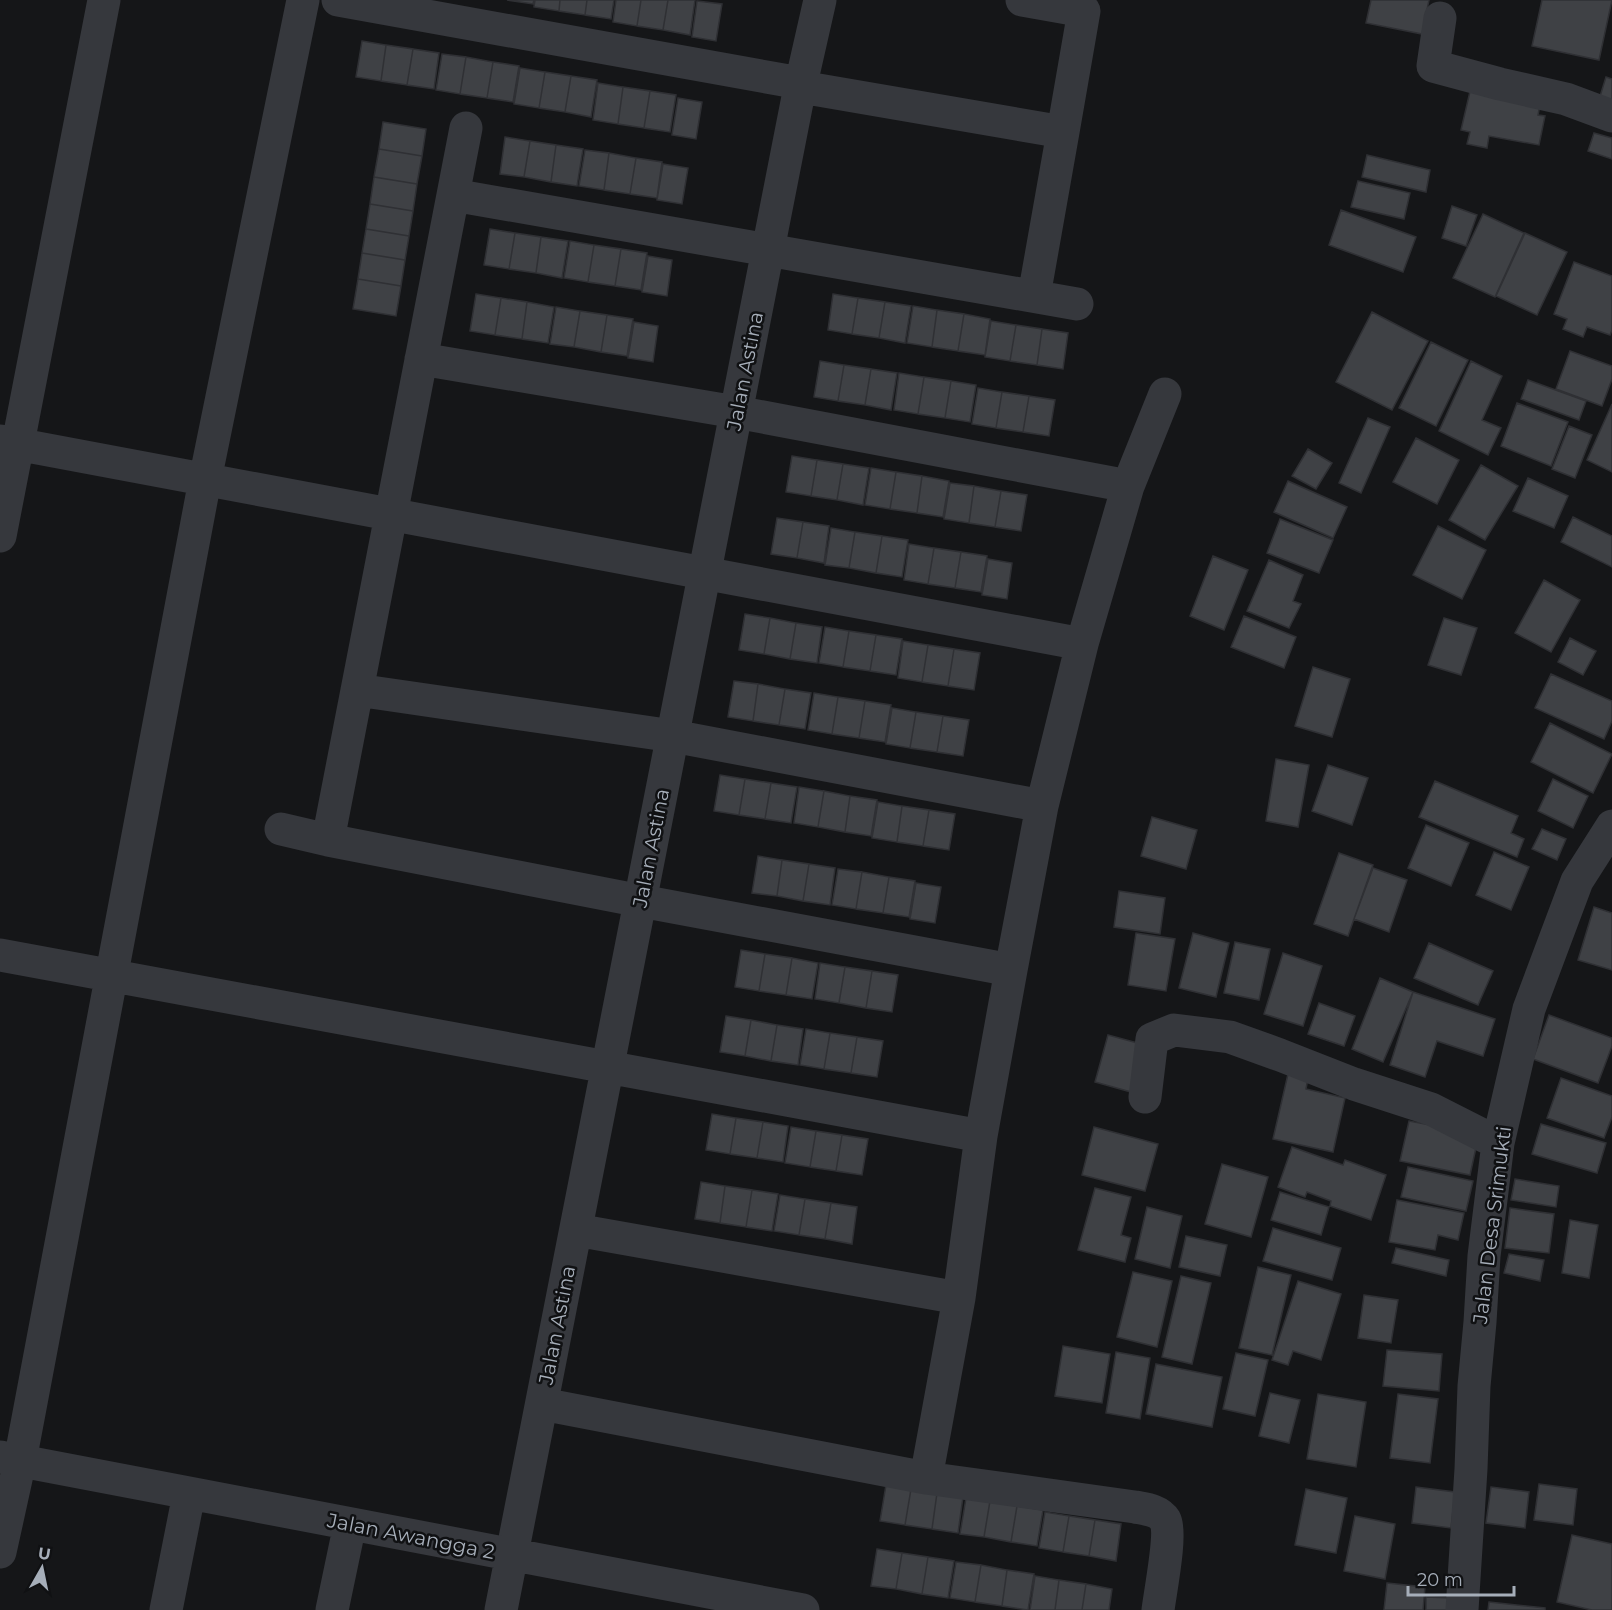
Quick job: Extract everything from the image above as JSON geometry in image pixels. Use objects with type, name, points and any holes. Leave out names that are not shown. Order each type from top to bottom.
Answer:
[{"type":"street","points":[[0,536],[9,443],[104,0]]},
{"type":"street","points":[[0,1552],[10,1459],[111,975],[206,480],[303,0]]},
{"type":"street","points":[[338,0],[789,81],[801,87],[1064,132]]},
{"type":"street","name":"Jalan Astina","points":[[501,1610],[736,412],[820,0]]},
{"type":"street","points":[[1022,0],[1084,11],[1034,296]]},
{"type":"street","points":[[1440,18],[1433,66],[1566,99],[1612,116]]},
{"type":"street","points":[[328,840],[466,128]]},
{"type":"street","points":[[453,195],[1077,304]]},
{"type":"street","points":[[421,360],[736,412],[1128,486]]},
{"type":"street","points":[[926,1478],[959,1298],[981,1136],[1042,806],[1082,644],[1128,486],[1165,394]]},
{"type":"street","points":[[9,443],[1082,644]]},
{"type":"street","points":[[357,690],[673,736],[1042,806]]},
{"type":"street","name":"Jalan Desa Srimukti","points":[[1462,1610],[1474,1386],[1484,1256],[1498,1143],[1529,1009],[1577,881],[1612,826]]},
{"type":"street","points":[[281,829],[641,901],[1011,970]]},
{"type":"street","points":[[0,955],[981,1136]]},
{"type":"street","points":[[1145,1097],[1152,1039],[1174,1030],[1230,1037],[1354,1084],[1431,1109],[1498,1143]]},
{"type":"street","points":[[576,1230],[959,1298]]},
{"type":"street","points":[[542,1404],[926,1478],[1153,1510],[1165,1520],[1168,1536],[1158,1610]]},
{"type":"street","name":"Jalan Awangga 2","points":[[10,1459],[512,1555],[671,1598],[803,1610]]},
{"type":"street","points":[[166,1610],[189,1494]]},
{"type":"street","points":[[332,1610],[350,1524]]},
{"type":"building","points":[[507,0],[534,0],[533,4]]},
{"type":"building","points":[[535,0],[560,0],[559,11],[534,7]]},
{"type":"building","points":[[560,0],[587,0],[585,15],[559,11]]},
{"type":"building","points":[[587,0],[614,0],[611,19],[585,15]]},
{"type":"building","points":[[616,0],[641,0],[637,26],[613,22]]},
{"type":"building","points":[[641,0],[668,0],[663,30],[637,26]]},
{"type":"building","points":[[668,0],[695,0],[690,35],[663,30]]},
{"type":"building","points":[[1371,0],[1429,0],[1422,34],[1366,23]]},
{"type":"building","points":[[1542,0],[1612,0],[1599,60],[1532,46]]},
{"type":"building","points":[[697,1],[722,4],[716,41],[692,37]]},
{"type":"building","points":[[362,41],[386,45],[381,81],[356,77]]},
{"type":"building","points":[[386,45],[413,49],[407,85],[381,81]]},
{"type":"building","points":[[413,49],[439,53],[434,89],[407,85]]},
{"type":"building","points":[[442,54],[466,57],[460,94],[436,90]]},
{"type":"building","points":[[466,57],[493,62],[487,98],[460,94]]},
{"type":"building","points":[[493,62],[519,66],[513,102],[487,98]]},
{"type":"building","points":[[520,68],[545,72],[539,108],[514,104]]},
{"type":"building","points":[[545,72],[571,76],[565,112],[539,108]]},
{"type":"building","points":[[571,76],[597,80],[591,117],[565,112]]},
{"type":"building","points":[[1606,77],[1612,79],[1612,111],[1597,106]]},
{"type":"building","points":[[598,83],[623,87],[618,124],[593,120]]},
{"type":"building","points":[[623,87],[650,91],[644,128],[618,124]]},
{"type":"building","points":[[1471,87],[1541,99],[1538,115],[1545,116],[1539,145],[1489,136],[1487,148],[1467,144],[1470,132],[1461,130]]},
{"type":"building","points":[[650,91],[676,95],[670,132],[644,128]]},
{"type":"building","points":[[678,98],[702,102],[696,139],[672,135]]},
{"type":"building","points":[[383,122],[426,129],[422,156],[379,149]]},
{"type":"building","points":[[1594,133],[1612,138],[1612,159],[1588,151]]},
{"type":"building","points":[[505,137],[530,141],[524,177],[500,174]]},
{"type":"building","points":[[530,141],[556,145],[551,182],[524,177]]},
{"type":"building","points":[[556,145],[583,149],[577,186],[551,182]]},
{"type":"building","points":[[379,149],[422,156],[417,184],[374,177]]},
{"type":"building","points":[[585,150],[609,153],[604,190],[579,186]]},
{"type":"building","points":[[609,153],[636,158],[630,194],[604,190]]},
{"type":"building","points":[[1367,155],[1430,170],[1426,192],[1362,177]]},
{"type":"building","points":[[636,158],[662,162],[657,198],[630,194]]},
{"type":"building","points":[[663,164],[688,168],[682,204],[657,200]]},
{"type":"building","points":[[374,177],[417,184],[413,211],[370,204]]},
{"type":"building","points":[[1358,181],[1410,193],[1404,219],[1351,207]]},
{"type":"building","points":[[370,204],[413,211],[409,236],[366,229]]},
{"type":"building","points":[[1452,206],[1477,215],[1466,246],[1442,238]]},
{"type":"building","points":[[1341,210],[1416,237],[1403,272],[1329,245]]},
{"type":"building","points":[[1483,214],[1524,233],[1495,297],[1453,278]]},
{"type":"building","points":[[366,229],[409,236],[405,260],[362,253]]},
{"type":"building","points":[[490,229],[515,233],[509,269],[484,265]]},
{"type":"building","points":[[515,233],[541,237],[536,273],[509,269]]},
{"type":"building","points":[[1525,233],[1567,252],[1537,315],[1496,296]]},
{"type":"building","points":[[541,237],[568,241],[562,278],[536,273]]},
{"type":"building","points":[[570,241],[594,245],[588,282],[564,278]]},
{"type":"building","points":[[594,245],[621,249],[615,286],[588,282]]},
{"type":"building","points":[[621,249],[647,253],[641,290],[615,286]]},
{"type":"building","points":[[362,253],[405,260],[401,286],[358,279]]},
{"type":"building","points":[[648,256],[672,260],[667,296],[642,292]]},
{"type":"building","points":[[1574,262],[1612,276],[1612,330],[1610,335],[1587,327],[1583,337],[1563,329],[1567,319],[1554,314]]},
{"type":"building","points":[[358,279],[401,286],[396,316],[353,309]]},
{"type":"building","points":[[476,294],[501,298],[495,335],[470,331]]},
{"type":"building","points":[[833,294],[858,298],[852,334],[828,330]]},
{"type":"building","points":[[501,298],[527,302],[522,339],[495,335]]},
{"type":"building","points":[[858,298],[885,302],[879,338],[852,334]]},
{"type":"building","points":[[527,302],[554,307],[548,343],[522,339]]},
{"type":"building","points":[[885,302],[911,306],[905,343],[879,338]]},
{"type":"building","points":[[913,306],[937,310],[932,347],[907,343]]},
{"type":"building","points":[[556,307],[580,311],[574,347],[550,344]]},
{"type":"building","points":[[937,310],[964,314],[958,351],[932,347]]},
{"type":"building","points":[[580,311],[607,315],[601,352],[574,347]]},
{"type":"building","points":[[1372,312],[1428,341],[1392,410],[1336,382]]},
{"type":"building","points":[[964,314],[990,319],[985,355],[958,351]]},
{"type":"building","points":[[607,315],[633,319],[627,356],[601,352]]},
{"type":"building","points":[[991,321],[1016,325],[1010,361],[985,357]]},
{"type":"building","points":[[634,322],[658,326],[653,362],[628,358]]},
{"type":"building","points":[[1016,325],[1042,329],[1037,365],[1010,361]]},
{"type":"building","points":[[1042,329],[1068,333],[1063,369],[1037,365]]},
{"type":"building","points":[[1431,342],[1468,360],[1436,426],[1399,408]]},
{"type":"building","points":[[1570,351],[1612,366],[1612,379],[1602,406],[1556,389]]},
{"type":"building","points":[[820,361],[844,365],[838,401],[814,397]]},
{"type":"building","points":[[1471,361],[1502,376],[1482,420],[1501,428],[1488,455],[1439,431]]},
{"type":"building","points":[[844,365],[871,369],[865,405],[838,401]]},
{"type":"building","points":[[871,369],[897,373],[891,410],[865,405]]},
{"type":"building","points":[[899,373],[924,377],[918,414],[894,410]]},
{"type":"building","points":[[924,377],[951,381],[945,418],[918,414]]},
{"type":"building","points":[[1528,380],[1586,401],[1579,420],[1521,399]]},
{"type":"building","points":[[951,381],[976,385],[970,422],[945,418]]},
{"type":"building","points":[[978,388],[1002,392],[996,428],[972,424]]},
{"type":"building","points":[[1002,392],[1029,396],[1023,432],[996,428]]},
{"type":"building","points":[[1029,396],[1055,400],[1049,436],[1023,432]]},
{"type":"building","points":[[1517,403],[1568,422],[1551,466],[1501,446]]},
{"type":"building","points":[[1612,404],[1612,472],[1587,460]]},
{"type":"building","points":[[1368,418],[1390,427],[1361,493],[1339,483]]},
{"type":"building","points":[[1569,426],[1592,435],[1575,478],[1552,469]]},
{"type":"building","points":[[1416,438],[1459,460],[1437,504],[1393,482]]},
{"type":"building","points":[[1308,449],[1332,463],[1316,489],[1292,476]]},
{"type":"building","points":[[792,456],[817,460],[811,496],[786,492]]},
{"type":"building","points":[[817,460],[843,464],[837,500],[811,496]]},
{"type":"building","points":[[843,464],[869,468],[863,505],[837,500]]},
{"type":"building","points":[[1481,465],[1518,486],[1485,540],[1449,520]]},
{"type":"building","points":[[871,468],[896,472],[890,509],[865,505]]},
{"type":"building","points":[[896,472],[922,476],[917,513],[890,509]]},
{"type":"building","points":[[922,476],[949,481],[943,517],[917,513]]},
{"type":"building","points":[[1528,478],[1568,496],[1554,528],[1513,511]]},
{"type":"building","points":[[1288,481],[1347,507],[1333,538],[1274,512]]},
{"type":"building","points":[[950,483],[974,486],[969,523],[944,519]]},
{"type":"building","points":[[974,486],[1001,491],[995,527],[969,523]]},
{"type":"building","points":[[1001,491],[1027,495],[1021,531],[995,527]]},
{"type":"building","points":[[1573,517],[1612,536],[1612,567],[1561,542]]},
{"type":"building","points":[[777,518],[803,522],[797,558],[771,554]]},
{"type":"building","points":[[1280,519],[1333,540],[1319,573],[1267,553]]},
{"type":"building","points":[[803,522],[829,526],[824,563],[797,558]]},
{"type":"building","points":[[1438,526],[1486,550],[1462,599],[1413,575]]},
{"type":"building","points":[[831,528],[855,532],[849,568],[825,565]]},
{"type":"building","points":[[855,532],[882,536],[876,573],[849,568]]},
{"type":"building","points":[[882,536],[908,540],[902,577],[876,573]]},
{"type":"building","points":[[909,544],[934,548],[928,584],[904,580]]},
{"type":"building","points":[[934,548],[961,552],[955,588],[928,584]]},
{"type":"building","points":[[961,552],[987,556],[981,592],[955,588]]},
{"type":"building","points":[[1213,556],[1248,570],[1224,630],[1190,616]]},
{"type":"building","points":[[988,559],[1012,563],[1007,599],[982,595]]},
{"type":"building","points":[[1269,560],[1303,575],[1293,601],[1301,604],[1289,628],[1247,611]]},
{"type":"building","points":[[1544,580],[1580,600],[1551,652],[1515,633]]},
{"type":"building","points":[[745,614],[770,618],[764,654],[739,650]]},
{"type":"building","points":[[1244,616],[1296,637],[1284,668],[1231,647]]},
{"type":"building","points":[[770,618],[796,623],[790,659],[764,654]]},
{"type":"building","points":[[1444,618],[1477,628],[1461,675],[1428,665]]},
{"type":"building","points":[[796,623],[822,627],[817,663],[790,659]]},
{"type":"building","points":[[825,627],[849,631],[843,667],[819,663]]},
{"type":"building","points":[[849,631],[876,635],[870,671],[843,667]]},
{"type":"building","points":[[876,635],[902,639],[896,675],[870,671]]},
{"type":"building","points":[[1570,638],[1596,651],[1583,675],[1558,662]]},
{"type":"building","points":[[903,641],[928,645],[922,682],[898,678]]},
{"type":"building","points":[[928,645],[954,649],[948,686],[922,682]]},
{"type":"building","points":[[954,649],[980,653],[974,690],[948,686]]},
{"type":"building","points":[[1313,667],[1350,679],[1332,737],[1295,726]]},
{"type":"building","points":[[1551,674],[1612,701],[1612,721],[1604,739],[1535,708]]},
{"type":"building","points":[[734,681],[758,684],[753,721],[728,717]]},
{"type":"building","points":[[758,684],[785,689],[779,725],[753,721]]},
{"type":"building","points":[[785,689],[811,693],[805,729],[779,725]]},
{"type":"building","points":[[814,693],[838,697],[832,734],[808,730]]},
{"type":"building","points":[[838,697],[865,701],[859,738],[832,734]]},
{"type":"building","points":[[865,701],[891,705],[885,742],[859,738]]},
{"type":"building","points":[[892,708],[916,712],[910,748],[886,744]]},
{"type":"building","points":[[916,712],[943,716],[937,752],[910,748]]},
{"type":"building","points":[[943,716],[969,720],[963,756],[937,752]]},
{"type":"building","points":[[1550,723],[1612,754],[1593,793],[1531,762]]},
{"type":"building","points":[[1276,759],[1309,765],[1298,827],[1266,821]]},
{"type":"building","points":[[1328,765],[1368,778],[1352,825],[1312,811]]},
{"type":"building","points":[[720,775],[745,779],[739,815],[714,811]]},
{"type":"building","points":[[745,779],[771,783],[765,819],[739,815]]},
{"type":"building","points":[[1553,779],[1588,796],[1573,828],[1538,811]]},
{"type":"building","points":[[1435,781],[1518,816],[1511,833],[1524,839],[1517,857],[1419,817]]},
{"type":"building","points":[[771,783],[797,787],[791,823],[765,819]]},
{"type":"building","points":[[799,787],[824,791],[818,827],[794,823]]},
{"type":"building","points":[[824,791],[850,796],[845,832],[818,827]]},
{"type":"building","points":[[850,796],[877,800],[871,836],[845,832]]},
{"type":"building","points":[[878,802],[902,806],[897,842],[872,838]]},
{"type":"building","points":[[902,806],[929,810],[923,846],[897,842]]},
{"type":"building","points":[[929,810],[955,814],[949,850],[923,846]]},
{"type":"building","points":[[1152,817],[1197,830],[1186,869],[1141,856]]},
{"type":"building","points":[[1426,825],[1469,843],[1451,886],[1408,868]]},
{"type":"building","points":[[1542,829],[1566,839],[1557,860],[1532,849]]},
{"type":"building","points":[[1494,852],[1529,867],[1511,910],[1476,895]]},
{"type":"building","points":[[1339,853],[1373,865],[1348,936],[1314,924]]},
{"type":"building","points":[[758,856],[782,860],[777,896],[752,893]]},
{"type":"building","points":[[782,860],[809,864],[803,901],[777,896]]},
{"type":"building","points":[[809,864],[835,868],[830,905],[803,901]]},
{"type":"building","points":[[1373,868],[1407,880],[1389,932],[1354,919]]},
{"type":"building","points":[[838,869],[862,872],[856,909],[832,905]]},
{"type":"building","points":[[862,872],[889,877],[883,913],[856,909]]},
{"type":"building","points":[[889,877],[915,881],[909,917],[883,913]]},
{"type":"building","points":[[916,883],[941,887],[935,923],[910,919]]},
{"type":"building","points":[[1119,891],[1165,898],[1160,934],[1114,927]]},
{"type":"building","points":[[1594,907],[1612,913],[1612,970],[1578,960]]},
{"type":"building","points":[[1136,933],[1175,939],[1166,991],[1128,985]]},
{"type":"building","points":[[1193,933],[1229,943],[1216,997],[1179,988]]},
{"type":"building","points":[[1235,942],[1270,949],[1259,1000],[1224,993]]},
{"type":"building","points":[[1429,943],[1493,971],[1478,1005],[1414,978]]},
{"type":"building","points":[[741,950],[765,954],[759,991],[735,987]]},
{"type":"building","points":[[1283,953],[1322,966],[1303,1026],[1264,1014]]},
{"type":"building","points":[[765,954],[792,958],[786,995],[759,991]]},
{"type":"building","points":[[792,958],[818,963],[812,999],[786,995]]},
{"type":"building","points":[[820,963],[845,967],[839,1003],[815,999]]},
{"type":"building","points":[[845,967],[872,971],[866,1008],[839,1003]]},
{"type":"building","points":[[872,971],[898,975],[892,1012],[866,1008]]},
{"type":"building","points":[[1380,978],[1413,992],[1383,1062],[1352,1049]]},
{"type":"building","points":[[1413,992],[1495,1019],[1483,1056],[1437,1041],[1425,1077],[1390,1065]]},
{"type":"building","points":[[1319,1003],[1355,1016],[1344,1046],[1308,1034]]},
{"type":"building","points":[[1549,1015],[1612,1038],[1612,1046],[1598,1083],[1533,1059]]},
{"type":"building","points":[[726,1016],[751,1020],[745,1056],[720,1052]]},
{"type":"building","points":[[751,1020],[777,1025],[771,1061],[745,1056]]},
{"type":"building","points":[[777,1025],[803,1029],[798,1065],[771,1061]]},
{"type":"building","points":[[806,1029],[830,1033],[824,1069],[800,1065]]},
{"type":"building","points":[[830,1033],[857,1037],[851,1073],[824,1069]]},
{"type":"building","points":[[1108,1035],[1145,1045],[1131,1092],[1095,1082]]},
{"type":"building","points":[[857,1037],[883,1041],[877,1077],[851,1073]]},
{"type":"building","points":[[1288,1074],[1308,1078],[1306,1089],[1345,1098],[1333,1152],[1273,1139]]},
{"type":"building","points":[[1561,1078],[1612,1096],[1612,1117],[1604,1138],[1547,1118]]},
{"type":"building","points":[[712,1114],[736,1118],[730,1154],[706,1150]]},
{"type":"building","points":[[736,1118],[763,1122],[757,1158],[730,1154]]},
{"type":"building","points":[[1409,1121],[1479,1134],[1470,1175],[1400,1161]]},
{"type":"building","points":[[763,1122],[788,1126],[783,1162],[757,1158]]},
{"type":"building","points":[[1541,1124],[1606,1143],[1597,1173],[1532,1154]]},
{"type":"building","points":[[791,1127],[816,1131],[810,1167],[785,1163]]},
{"type":"building","points":[[1094,1127],[1158,1144],[1145,1191],[1082,1175]]},
{"type":"building","points":[[816,1131],[842,1135],[836,1171],[810,1167]]},
{"type":"building","points":[[842,1135],[868,1139],[862,1175],[836,1171]]},
{"type":"building","points":[[1292,1147],[1343,1165],[1345,1160],[1386,1175],[1371,1220],[1330,1206],[1331,1201],[1307,1192],[1305,1197],[1278,1187]]},
{"type":"building","points":[[1222,1164],[1268,1177],[1251,1237],[1205,1224]]},
{"type":"building","points":[[1408,1167],[1473,1181],[1466,1211],[1401,1197]]},
{"type":"building","points":[[1515,1179],[1559,1186],[1556,1207],[1511,1200]]},
{"type":"building","points":[[701,1182],[725,1186],[720,1223],[695,1219]]},
{"type":"building","points":[[725,1186],[752,1190],[746,1227],[720,1223]]},
{"type":"building","points":[[1095,1188],[1131,1197],[1121,1235],[1131,1238],[1125,1262],[1078,1250]]},
{"type":"building","points":[[752,1190],[778,1194],[772,1231],[746,1227]]},
{"type":"building","points":[[1280,1192],[1329,1207],[1321,1235],[1271,1220]]},
{"type":"building","points":[[780,1195],[805,1199],[799,1235],[774,1231]]},
{"type":"building","points":[[805,1199],[831,1203],[825,1239],[799,1235]]},
{"type":"building","points":[[1397,1200],[1464,1213],[1458,1240],[1438,1235],[1435,1250],[1389,1242]]},
{"type":"building","points":[[831,1203],[857,1207],[852,1244],[825,1239]]},
{"type":"building","points":[[1147,1207],[1182,1216],[1170,1268],[1135,1259]]},
{"type":"building","points":[[1510,1208],[1554,1214],[1549,1253],[1505,1248]]},
{"type":"building","points":[[1570,1220],[1598,1225],[1589,1278],[1562,1273]]},
{"type":"building","points":[[1273,1228],[1341,1248],[1332,1280],[1263,1261]]},
{"type":"building","points":[[1186,1236],[1227,1245],[1220,1276],[1179,1267]]},
{"type":"building","points":[[1396,1248],[1449,1260],[1446,1276],[1392,1263]]},
{"type":"building","points":[[1509,1254],[1544,1260],[1540,1281],[1504,1273]]},
{"type":"building","points":[[1258,1267],[1291,1275],[1272,1355],[1239,1348]]},
{"type":"building","points":[[1133,1272],[1172,1281],[1157,1347],[1117,1337]]},
{"type":"building","points":[[1181,1276],[1211,1283],[1192,1364],[1162,1357]]},
{"type":"building","points":[[1298,1281],[1341,1294],[1321,1360],[1293,1351],[1288,1365],[1272,1360]]},
{"type":"building","points":[[1364,1295],[1398,1300],[1391,1343],[1358,1338]]},
{"type":"building","points":[[1063,1346],[1110,1354],[1102,1403],[1055,1396]]},
{"type":"building","points":[[1387,1350],[1442,1354],[1439,1391],[1383,1386]]},
{"type":"building","points":[[1116,1352],[1150,1358],[1140,1419],[1106,1413]]},
{"type":"building","points":[[1236,1353],[1268,1360],[1255,1416],[1223,1409]]},
{"type":"building","points":[[1156,1364],[1222,1377],[1212,1427],[1146,1414]]},
{"type":"building","points":[[1270,1393],[1300,1400],[1289,1443],[1259,1436]]},
{"type":"building","points":[[1318,1394],[1366,1402],[1356,1467],[1307,1459]]},
{"type":"building","points":[[1398,1394],[1438,1399],[1430,1463],[1390,1458]]},
{"type":"building","points":[[1539,1484],[1577,1489],[1573,1525],[1534,1520]]},
{"type":"building","points":[[886,1485],[911,1489],[905,1525],[880,1521]]},
{"type":"building","points":[[1416,1487],[1455,1492],[1451,1528],[1412,1523]]},
{"type":"building","points":[[1491,1487],[1529,1492],[1525,1528],[1486,1523]]},
{"type":"building","points":[[911,1489],[937,1493],[932,1529],[905,1525]]},
{"type":"building","points":[[1306,1489],[1347,1498],[1336,1553],[1295,1545]]},
{"type":"building","points":[[937,1493],[963,1497],[958,1533],[932,1529]]},
{"type":"building","points":[[966,1498],[990,1501],[984,1537],[960,1534]]},
{"type":"building","points":[[990,1501],[1017,1506],[1011,1542],[984,1537]]},
{"type":"building","points":[[1017,1506],[1043,1510],[1037,1546],[1011,1542]]},
{"type":"building","points":[[1045,1512],[1069,1516],[1063,1552],[1039,1548]]},
{"type":"building","points":[[1069,1516],[1095,1520],[1089,1556],[1063,1552]]},
{"type":"building","points":[[1355,1516],[1395,1524],[1385,1579],[1344,1571]]},
{"type":"building","points":[[1095,1520],[1121,1524],[1116,1561],[1089,1556]]},
{"type":"building","points":[[1572,1535],[1612,1544],[1612,1610],[1592,1610],[1557,1602]]},
{"type":"building","points":[[877,1549],[902,1553],[896,1589],[871,1586]]},
{"type":"building","points":[[902,1553],[928,1557],[922,1594],[896,1589]]},
{"type":"building","points":[[928,1557],[954,1561],[948,1598],[922,1594]]},
{"type":"building","points":[[956,1562],[981,1565],[975,1602],[950,1598]]},
{"type":"building","points":[[981,1565],[1007,1570],[1002,1606],[975,1602]]},
{"type":"building","points":[[1007,1570],[1034,1574],[1028,1610],[1002,1606]]},
{"type":"building","points":[[1035,1576],[1059,1580],[1055,1610],[1030,1610]]},
{"type":"building","points":[[1059,1580],[1086,1584],[1082,1610],[1055,1610]]},
{"type":"building","points":[[1387,1583],[1425,1587],[1423,1610],[1384,1610]]},
{"type":"building","points":[[1086,1584],[1112,1589],[1109,1610],[1082,1610]]},
{"type":"building","points":[[1426,1597],[1453,1598],[1452,1610],[1426,1610]]},
{"type":"building","points":[[1489,1602],[1545,1608],[1545,1610],[1488,1610]]}]
